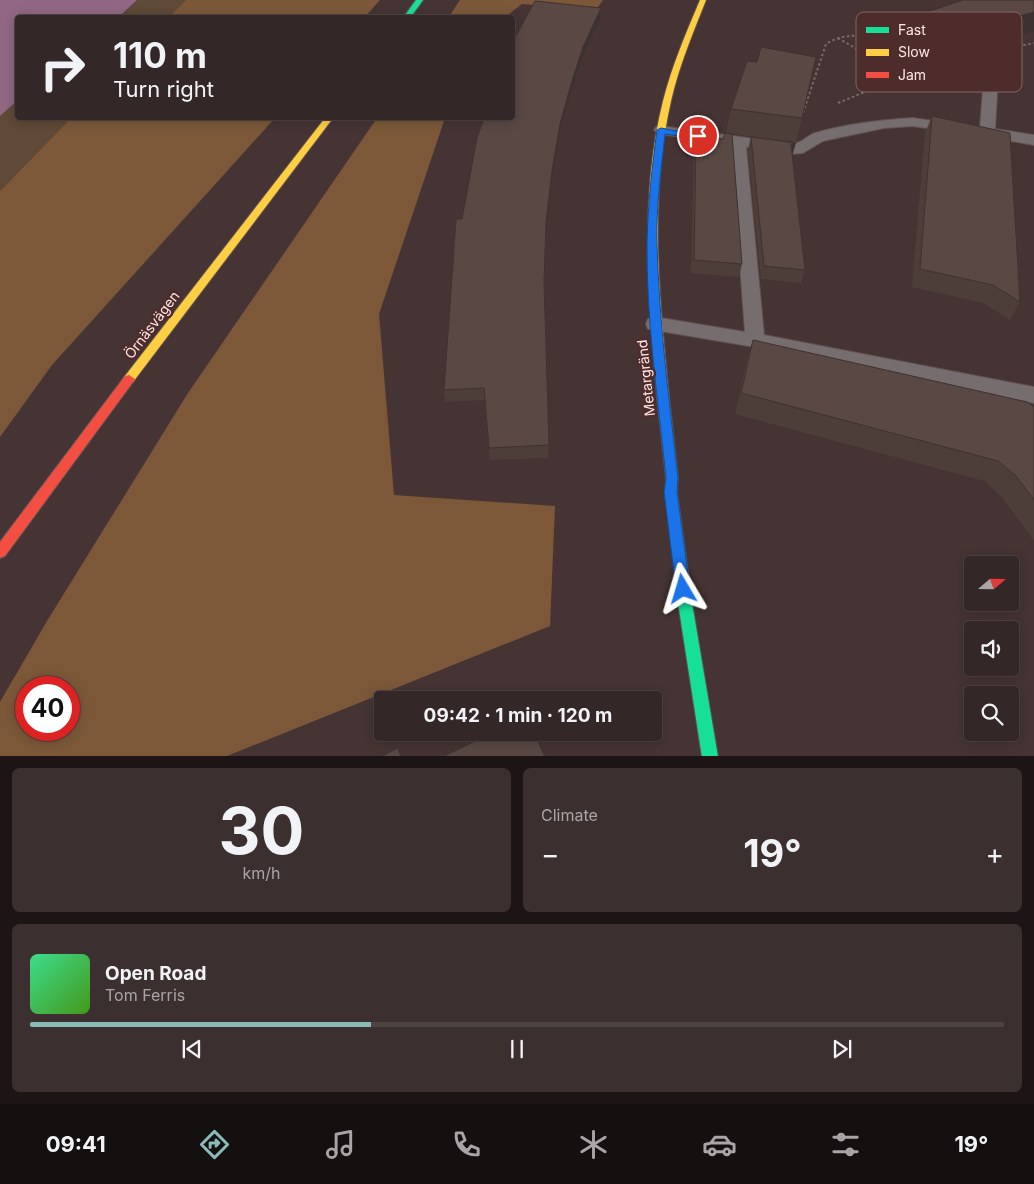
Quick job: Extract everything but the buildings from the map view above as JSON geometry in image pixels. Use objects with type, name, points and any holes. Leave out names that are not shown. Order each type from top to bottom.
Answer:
[{"type":"street","points":[[408,15],[420,0]]},
{"type":"street","name":"Metargränd","points":[[703,0],[687,34],[672,77],[661,130],[654,194],[652,242],[655,324],[672,478],[671,492],[686,608],[710,756]]},
{"type":"street","name":"Örnäsvägen","points":[[0,552],[53,478],[328,120]]},
{"type":"lane","points":[[987,133],[990,92]]},
{"type":"lane","points":[[661,130],[791,149],[804,148],[818,137],[884,124],[926,123],[1034,140]]},
{"type":"lane","points":[[738,142],[755,340]]},
{"type":"lane","points":[[655,324],[755,340],[1034,395]]},
{"type":"path","points":[[837,37],[856,48]]},
{"type":"path","points":[[791,149],[826,44],[837,37],[856,37]]},
{"type":"path","points":[[831,104],[864,92]]},
{"type":"path","points":[[804,111],[813,109]]},
{"type":"shaded area","points":[[0,0],[137,0],[121,15],[15,15],[15,103],[0,116]]},
{"type":"shaded area","points":[[137,0],[186,0],[171,15],[122,15]]},
{"type":"shaded area","points":[[186,0],[380,0],[367,15],[171,15]]},
{"type":"shaded area","points":[[460,0],[603,0],[596,10],[522,4],[508,15],[450,15]]},
{"type":"shaded area","points":[[15,103],[15,120],[69,120],[0,191],[0,116]]},
{"type":"shaded area","points":[[69,120],[273,120],[52,365],[0,437],[0,191]]},
{"type":"shaded area","points":[[376,120],[444,120],[379,314],[394,495],[555,506],[550,626],[388,691],[374,691],[374,697],[227,756],[0,756],[0,702],[15,676],[15,741],[80,741],[80,676],[15,676],[188,393]]},
{"type":"traffic: fast","points":[[408,15],[420,0]]},
{"type":"traffic: fast","points":[[663,397],[672,478],[671,492],[686,609],[710,756]]},
{"type":"traffic: slow","points":[[663,397],[653,256],[653,221],[658,151],[671,86],[703,0]]},
{"type":"traffic: slow","points":[[129,379],[327,120]]},
{"type":"traffic: jam","points":[[0,552],[129,379]]},
{"type":"route","points":[[683,589],[671,492],[672,478],[655,324],[652,242],[654,194],[661,130],[698,136]]}]
